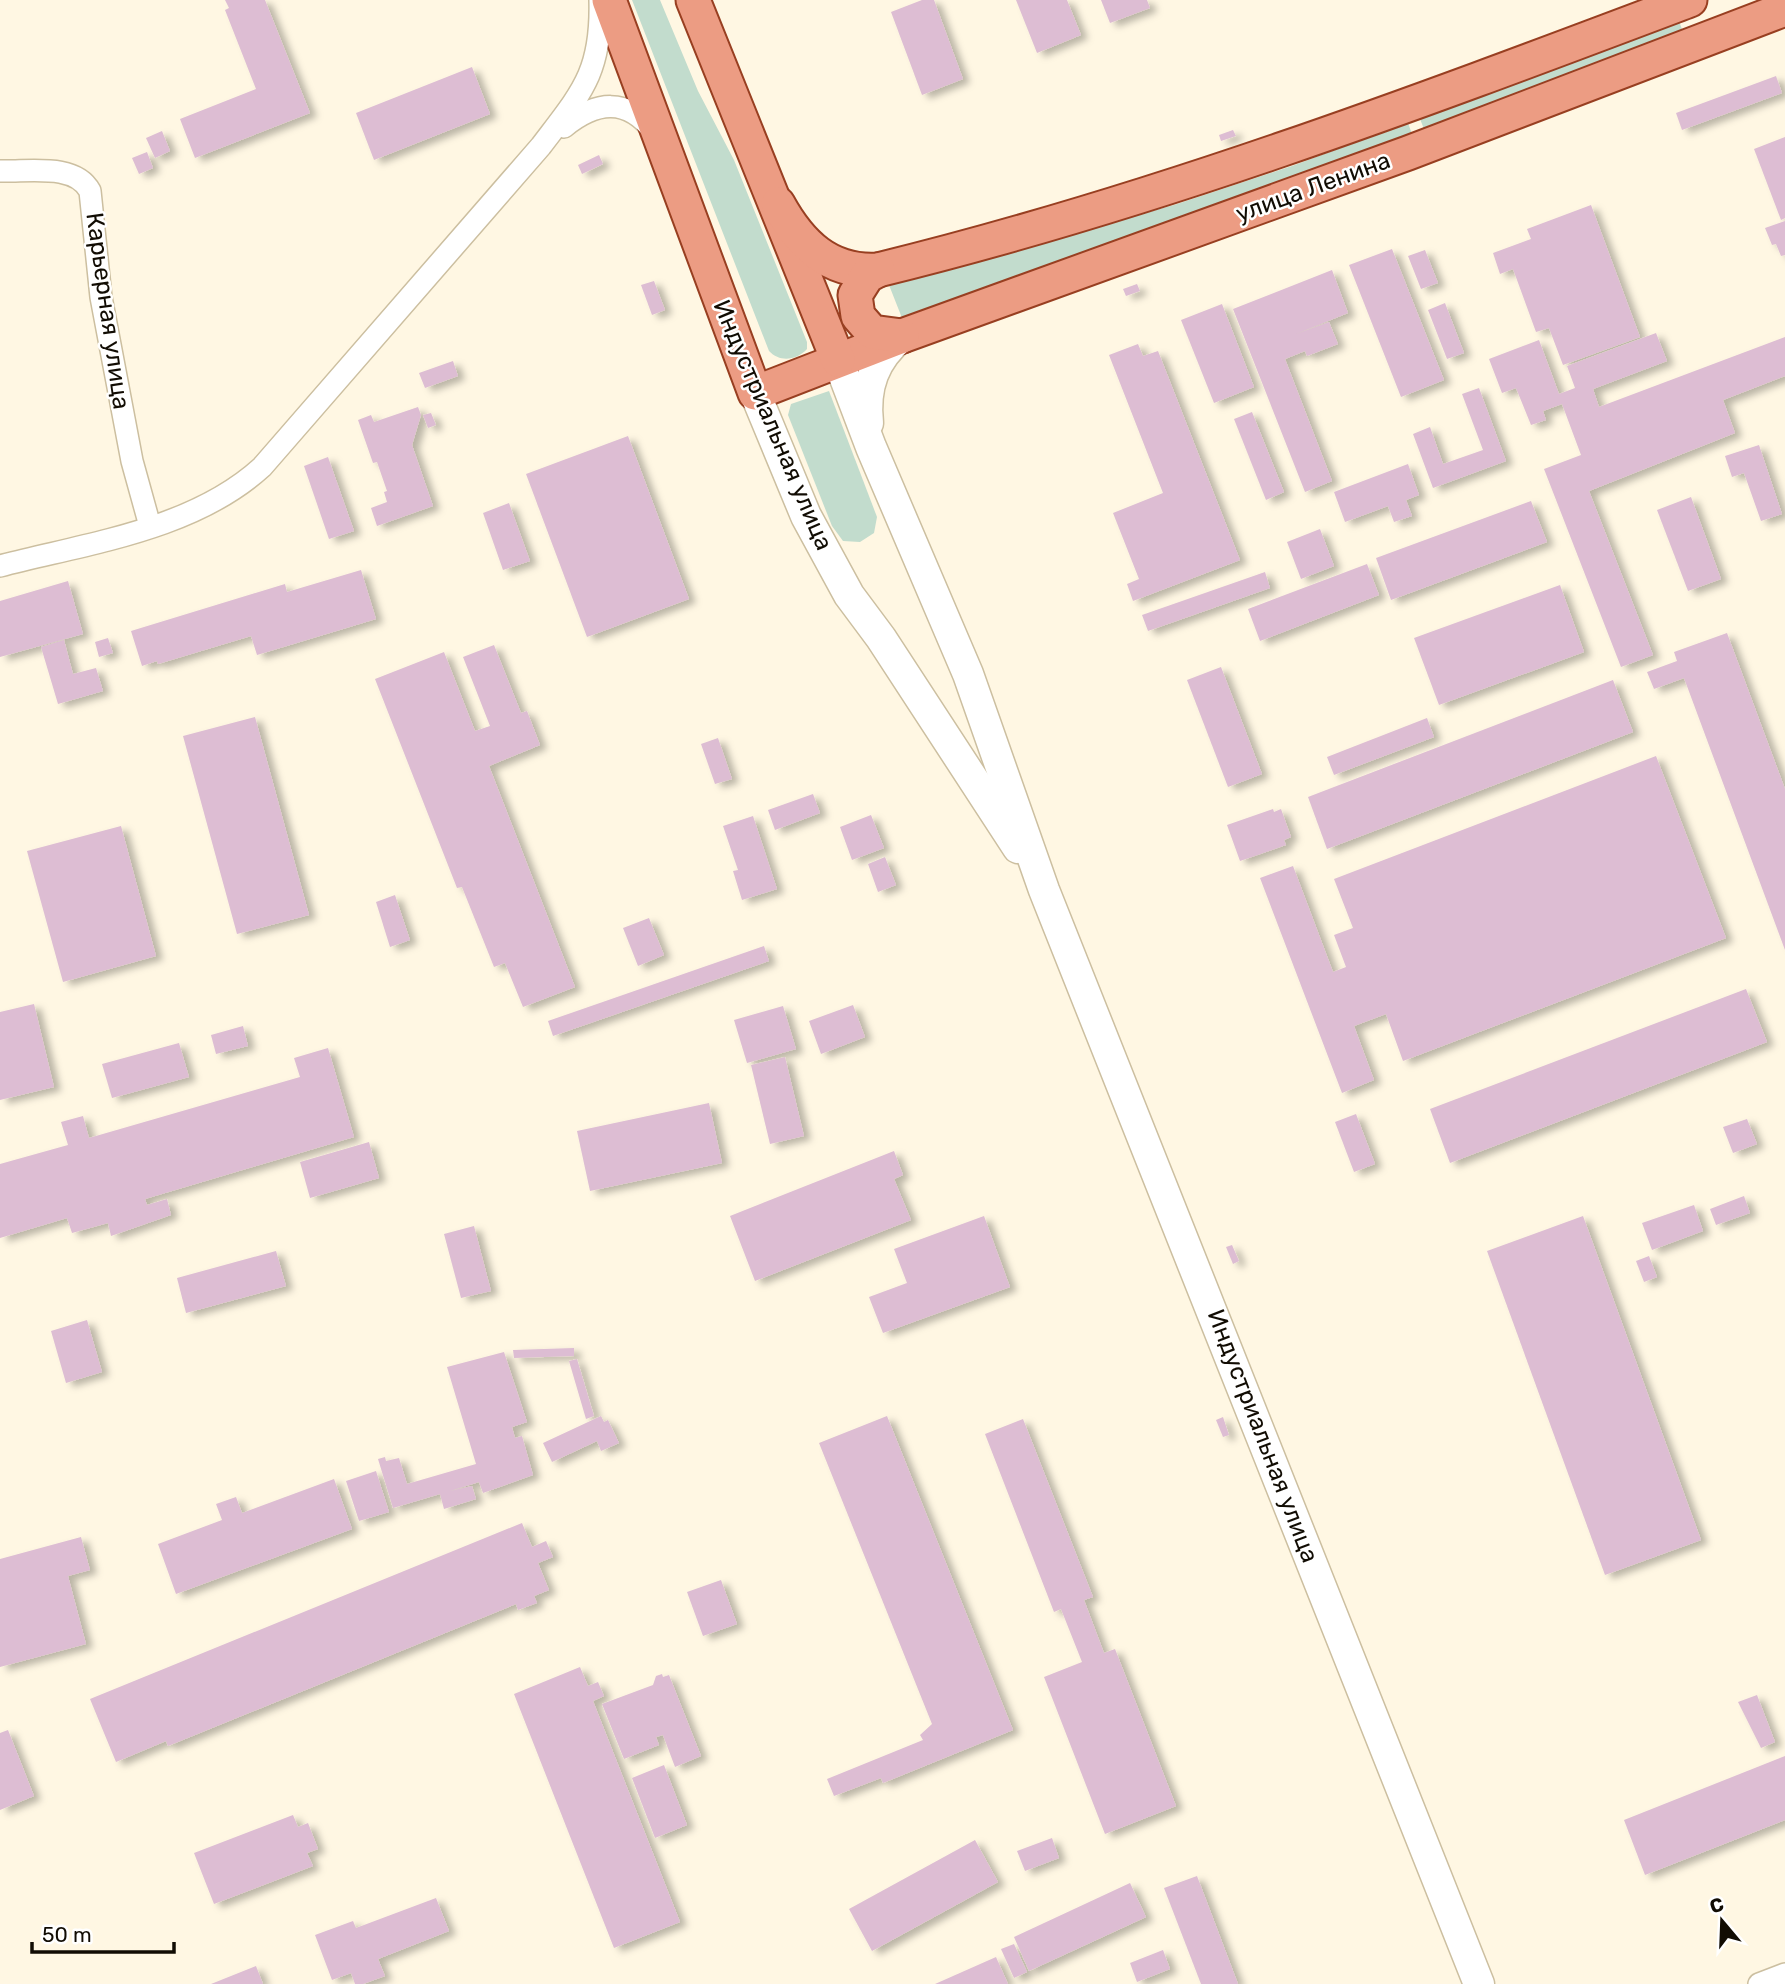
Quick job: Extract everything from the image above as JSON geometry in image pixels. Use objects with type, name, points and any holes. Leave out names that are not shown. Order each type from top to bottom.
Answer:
[{"type":"main road","name":"Индустриальная улица","points":[[609,0],[755,393],[806,516],[849,595],[881,638],[1044,890]]},
{"type":"main road","name":"Индустриальная улица","points":[[693,0],[778,204],[871,447],[968,674],[1044,890],[1479,1984]]},
{"type":"main road","name":"улица Ленина","points":[[778,204],[796,234],[826,260],[846,269],[878,270],[1112,206],[1230,168],[1409,106],[1692,0]]},
{"type":"main road","points":[[1692,0],[1709,38]]},
{"type":"main road","name":"улица Ленина","points":[[755,393],[902,336],[1408,153],[1785,9]]},
{"type":"main road","points":[[878,270],[867,276],[855,295],[858,316],[872,332],[902,336]]},
{"type":"main road","points":[[871,447],[867,412],[870,380],[881,356],[902,336]]},
{"type":"street","points":[[0,566],[150,526],[216,502],[262,467],[541,146],[591,75],[598,46],[600,0]]},
{"type":"street","points":[[541,146],[587,110],[611,106],[642,119],[662,143]]},
{"type":"street","name":"Карьерная улица","points":[[0,171],[69,173],[84,180],[90,191],[105,323],[132,461],[150,526]]},
{"type":"street","points":[[1759,1984],[1785,1974]]},
{"type":"green space","points":[[632,0],[660,0],[698,91],[734,160],[807,342],[807,349],[798,356],[783,359],[769,351]]},
{"type":"green space","points":[[1679,21],[1683,32],[1424,129],[1420,119]]},
{"type":"green space","points":[[1408,123],[1412,134],[902,318],[889,285],[1174,205],[1292,166]]},
{"type":"green space","points":[[829,391],[877,517],[874,533],[860,542],[843,541],[832,526],[788,415],[791,404]]},
{"type":"building","points":[[225,0],[265,0],[310,113],[195,158],[180,119],[256,89],[225,10],[229,8]]},
{"type":"building","points":[[922,0],[934,0],[963,79],[922,95],[891,12]]},
{"type":"building","points":[[1016,0],[1067,0],[1081,35],[1037,53]]},
{"type":"building","points":[[1101,0],[1147,0],[1150,8],[1110,23]]},
{"type":"building","points":[[472,67],[490,114],[374,160],[356,113]]},
{"type":"building","points":[[1776,76],[1782,93],[1682,130],[1676,113]]},
{"type":"building","points":[[1233,130],[1236,136],[1221,141],[1219,135]]},
{"type":"building","points":[[162,131],[170,151],[155,158],[146,138]]},
{"type":"building","points":[[1785,137],[1785,218],[1781,220],[1754,149]]},
{"type":"building","points":[[147,152],[153,168],[139,174],[132,158]]},
{"type":"building","points":[[599,155],[603,164],[582,174],[578,165]]},
{"type":"building","points":[[1591,205],[1640,337],[1563,365],[1549,328],[1536,332],[1513,269],[1500,274],[1493,253],[1531,239],[1527,229]]},
{"type":"building","points":[[1785,221],[1785,255],[1781,256],[1776,244],[1772,245],[1765,228]]},
{"type":"building","points":[[1392,249],[1444,380],[1401,397],[1349,265]]},
{"type":"building","points":[[1425,250],[1438,283],[1421,289],[1408,256]]},
{"type":"building","points":[[1332,270],[1348,313],[1296,334],[1329,322],[1338,344],[1307,356],[1305,351],[1285,359],[1332,481],[1305,492],[1233,309]]},
{"type":"building","points":[[654,281],[665,310],[652,315],[641,285]]},
{"type":"building","points":[[1137,284],[1140,291],[1126,296],[1123,289]]},
{"type":"building","points":[[1445,303],[1464,353],[1447,359],[1428,310]]},
{"type":"building","points":[[1222,304],[1254,387],[1214,403],[1181,320]]},
{"type":"building","points":[[1656,333],[1667,361],[1593,389],[1599,407],[1785,337],[1785,376],[1723,400],[1735,433],[1589,491],[1653,655],[1621,667],[1544,469],[1581,455],[1562,404],[1543,411],[1546,420],[1531,425],[1516,388],[1502,393],[1489,359],[1539,340],[1559,394],[1575,388],[1567,366]]},
{"type":"building","points":[[1138,344],[1143,356],[1158,351],[1240,560],[1133,601],[1127,584],[1139,579],[1113,513],[1163,493],[1109,355]]},
{"type":"building","points":[[453,361],[458,376],[425,388],[419,373]]},
{"type":"building","points":[[1479,388],[1506,461],[1433,488],[1413,434],[1430,427],[1443,464],[1483,450],[1462,394]]},
{"type":"building","points":[[418,407],[421,415],[412,445],[433,506],[377,526],[371,508],[387,502],[384,492],[387,491],[377,462],[373,463],[358,420],[371,415],[374,422]]},
{"type":"building","points":[[1252,412],[1284,492],[1266,500],[1234,419]]},
{"type":"building","points":[[431,413],[436,425],[428,428],[423,415]]},
{"type":"building","points":[[628,436],[689,599],[587,637],[526,474]]},
{"type":"building","points":[[1759,445],[1782,514],[1761,521],[1744,473],[1732,477],[1725,456]]},
{"type":"building","points":[[328,457],[354,531],[329,539],[304,466]]},
{"type":"building","points":[[1408,464],[1419,495],[1406,500],[1412,516],[1394,522],[1388,506],[1345,522],[1334,492]]},
{"type":"building","points":[[1691,497],[1721,579],[1688,591],[1657,510]]},
{"type":"building","points":[[1531,501],[1547,542],[1391,600],[1376,558]]},
{"type":"building","points":[[509,503],[530,561],[503,570],[483,513]]},
{"type":"building","points":[[1320,529],[1334,566],[1301,579],[1287,542]]},
{"type":"building","points":[[1367,564],[1379,595],[1260,641],[1248,609]]},
{"type":"building","points":[[361,570],[376,619],[257,655],[251,636],[158,664],[157,661],[142,666],[131,631],[285,584],[287,592]]},
{"type":"building","points":[[1265,572],[1270,588],[1148,631],[1142,615]]},
{"type":"building","points":[[68,581],[83,634],[0,657],[0,601]]},
{"type":"building","points":[[1560,585],[1584,652],[1439,705],[1414,638]]},
{"type":"building","points":[[1727,633],[1785,789],[1785,950],[1684,678],[1654,689],[1647,672],[1677,661],[1674,652]]},
{"type":"building","points":[[108,638],[113,653],[99,657],[95,642]]},
{"type":"building","points":[[64,640],[73,674],[96,668],[103,691],[58,704],[41,647]]},
{"type":"building","points":[[494,645],[521,713],[527,711],[540,745],[489,766],[575,987],[523,1007],[505,963],[494,967],[462,887],[457,888],[375,679],[444,652],[475,731],[490,726],[463,657]]},
{"type":"building","points":[[1221,667],[1262,774],[1228,787],[1187,680]]},
{"type":"building","points":[[1613,680],[1633,732],[1327,849],[1308,797]]},
{"type":"building","points":[[255,717],[309,915],[237,934],[183,736]]},
{"type":"building","points":[[1427,718],[1434,737],[1334,775],[1327,757]]},
{"type":"building","points":[[718,738],[732,779],[715,784],[701,744]]},
{"type":"building","points":[[1656,756],[1726,938],[1403,1061],[1386,1014],[1354,1026],[1374,1080],[1342,1093],[1260,878],[1293,866],[1333,972],[1346,967],[1334,935],[1353,928],[1334,879]]},
{"type":"building","points":[[813,794],[820,813],[775,830],[768,810]]},
{"type":"building","points":[[1273,809],[1274,812],[1281,809],[1291,837],[1284,840],[1286,845],[1240,861],[1227,825]]},
{"type":"building","points":[[871,815],[884,848],[852,860],[840,827]]},
{"type":"building","points":[[753,816],[777,889],[742,900],[733,871],[738,870],[723,826]]},
{"type":"building","points":[[121,826],[156,956],[63,982],[27,851]]},
{"type":"building","points":[[885,857],[896,885],[878,892],[868,864]]},
{"type":"building","points":[[395,895],[410,940],[390,947],[376,902]]},
{"type":"building","points":[[649,918],[664,955],[638,966],[623,928]]},
{"type":"building","points":[[764,946],[769,961],[553,1036],[548,1021]]},
{"type":"building","points":[[1746,989],[1767,1042],[1450,1163],[1430,1109]]},
{"type":"building","points":[[34,1004],[54,1087],[0,1100],[0,1012]]},
{"type":"building","points":[[853,1005],[865,1037],[821,1054],[809,1021]]},
{"type":"building","points":[[783,1006],[796,1049],[747,1063],[734,1020]]},
{"type":"building","points":[[243,1026],[248,1046],[216,1054],[211,1035]]},
{"type":"building","points":[[179,1043],[189,1077],[112,1098],[102,1064]]},
{"type":"building","points":[[328,1048],[354,1137],[145,1199],[147,1205],[167,1199],[171,1215],[111,1236],[108,1223],[72,1233],[67,1218],[0,1238],[0,1164],[68,1145],[61,1122],[83,1116],[89,1138],[300,1077],[294,1058]]},
{"type":"building","points":[[785,1057],[804,1136],[770,1144],[751,1065]]},
{"type":"building","points":[[709,1103],[722,1163],[590,1191],[577,1131]]},
{"type":"building","points":[[1356,1114],[1375,1164],[1354,1172],[1335,1122]]},
{"type":"building","points":[[1747,1119],[1757,1144],[1733,1153],[1723,1127]]},
{"type":"building","points":[[369,1142],[379,1178],[310,1198],[300,1162]]},
{"type":"building","points":[[894,1151],[903,1175],[894,1179],[911,1220],[755,1281],[730,1216]]},
{"type":"building","points":[[1744,1196],[1750,1213],[1716,1225],[1710,1209]]},
{"type":"building","points":[[1694,1205],[1703,1231],[1652,1250],[1642,1223]]},
{"type":"building","points":[[984,1216],[1010,1287],[883,1333],[869,1297],[907,1283],[894,1249]]},
{"type":"building","points":[[1583,1216],[1701,1540],[1605,1575],[1487,1251]]},
{"type":"building","points":[[474,1226],[491,1291],[461,1298],[444,1234]]},
{"type":"building","points":[[1232,1245],[1239,1261],[1233,1264],[1226,1247]]},
{"type":"building","points":[[276,1251],[286,1286],[186,1313],[177,1278]]},
{"type":"building","points":[[1649,1256],[1657,1277],[1644,1282],[1636,1261]]},
{"type":"building","points":[[87,1320],[102,1372],[66,1383],[51,1331]]},
{"type":"building","points":[[574,1348],[574,1356],[514,1358],[513,1350]]},
{"type":"building","points":[[504,1352],[527,1422],[512,1427],[515,1438],[522,1436],[533,1475],[483,1493],[479,1482],[450,1491],[472,1486],[476,1499],[444,1509],[440,1494],[393,1508],[378,1459],[385,1457],[386,1461],[399,1458],[407,1484],[476,1464],[447,1367]]},
{"type":"building","points":[[577,1359],[594,1416],[586,1419],[569,1361]]},
{"type":"building","points":[[601,1416],[604,1422],[608,1420],[619,1443],[601,1451],[597,1441],[552,1462],[543,1443]]},
{"type":"building","points":[[887,1416],[1013,1730],[883,1783],[881,1778],[834,1796],[827,1779],[923,1740],[920,1735],[932,1724],[819,1443]]},
{"type":"building","points":[[1223,1417],[1229,1435],[1223,1437],[1216,1420]]},
{"type":"building","points":[[1023,1419],[1093,1597],[1084,1600],[1104,1653],[1115,1649],[1176,1806],[1105,1834],[1044,1677],[1082,1662],[1061,1609],[1054,1612],[985,1434]]},
{"type":"building","points":[[376,1471],[389,1512],[359,1521],[346,1481]]},
{"type":"building","points":[[334,1479],[352,1529],[176,1594],[158,1544],[222,1520],[216,1504],[236,1497],[242,1513]]},
{"type":"building","points":[[522,1523],[532,1547],[546,1541],[553,1557],[538,1563],[549,1590],[534,1596],[537,1603],[518,1610],[516,1604],[168,1746],[166,1741],[116,1762],[90,1699]]},
{"type":"building","points":[[81,1537],[90,1570],[68,1576],[86,1644],[0,1667],[0,1559]]},
{"type":"building","points":[[721,1580],[737,1624],[703,1636],[687,1592]]},
{"type":"building","points":[[580,1667],[588,1686],[598,1682],[604,1696],[593,1701],[680,1922],[614,1948],[514,1694]]},
{"type":"building","points":[[662,1674],[663,1677],[669,1675],[701,1756],[675,1767],[663,1735],[656,1737],[659,1745],[624,1759],[602,1704],[653,1685],[656,1676]]},
{"type":"building","points":[[1757,1695],[1775,1742],[1761,1748],[1738,1702]]},
{"type":"building","points":[[8,1730],[34,1796],[0,1810],[0,1733]]},
{"type":"building","points":[[1785,1756],[1785,1820],[1645,1875],[1624,1820]]},
{"type":"building","points":[[664,1765],[687,1825],[655,1838],[632,1778]]},
{"type":"building","points":[[293,1815],[298,1827],[308,1823],[318,1849],[307,1853],[313,1866],[214,1904],[194,1853]]},
{"type":"building","points":[[1052,1838],[1059,1858],[1025,1871],[1017,1851]]},
{"type":"building","points":[[975,1840],[998,1882],[872,1951],[849,1909]]},
{"type":"building","points":[[1197,1876],[1238,1984],[1201,1984],[1164,1888]]},
{"type":"building","points":[[1130,1883],[1146,1917],[1029,1971],[1014,1937]]},
{"type":"building","points":[[436,1898],[449,1931],[378,1959],[385,1976],[363,1984],[355,1984],[351,1973],[332,1980],[315,1935],[353,1921],[356,1928]]},
{"type":"building","points":[[1014,1944],[1027,1972],[1014,1978],[1001,1949]]},
{"type":"building","points":[[1163,1950],[1170,1969],[1137,1982],[1130,1963]]},
{"type":"building","points":[[996,1957],[1008,1984],[935,1984]]},
{"type":"building","points":[[256,1966],[263,1984],[211,1984]]}]
